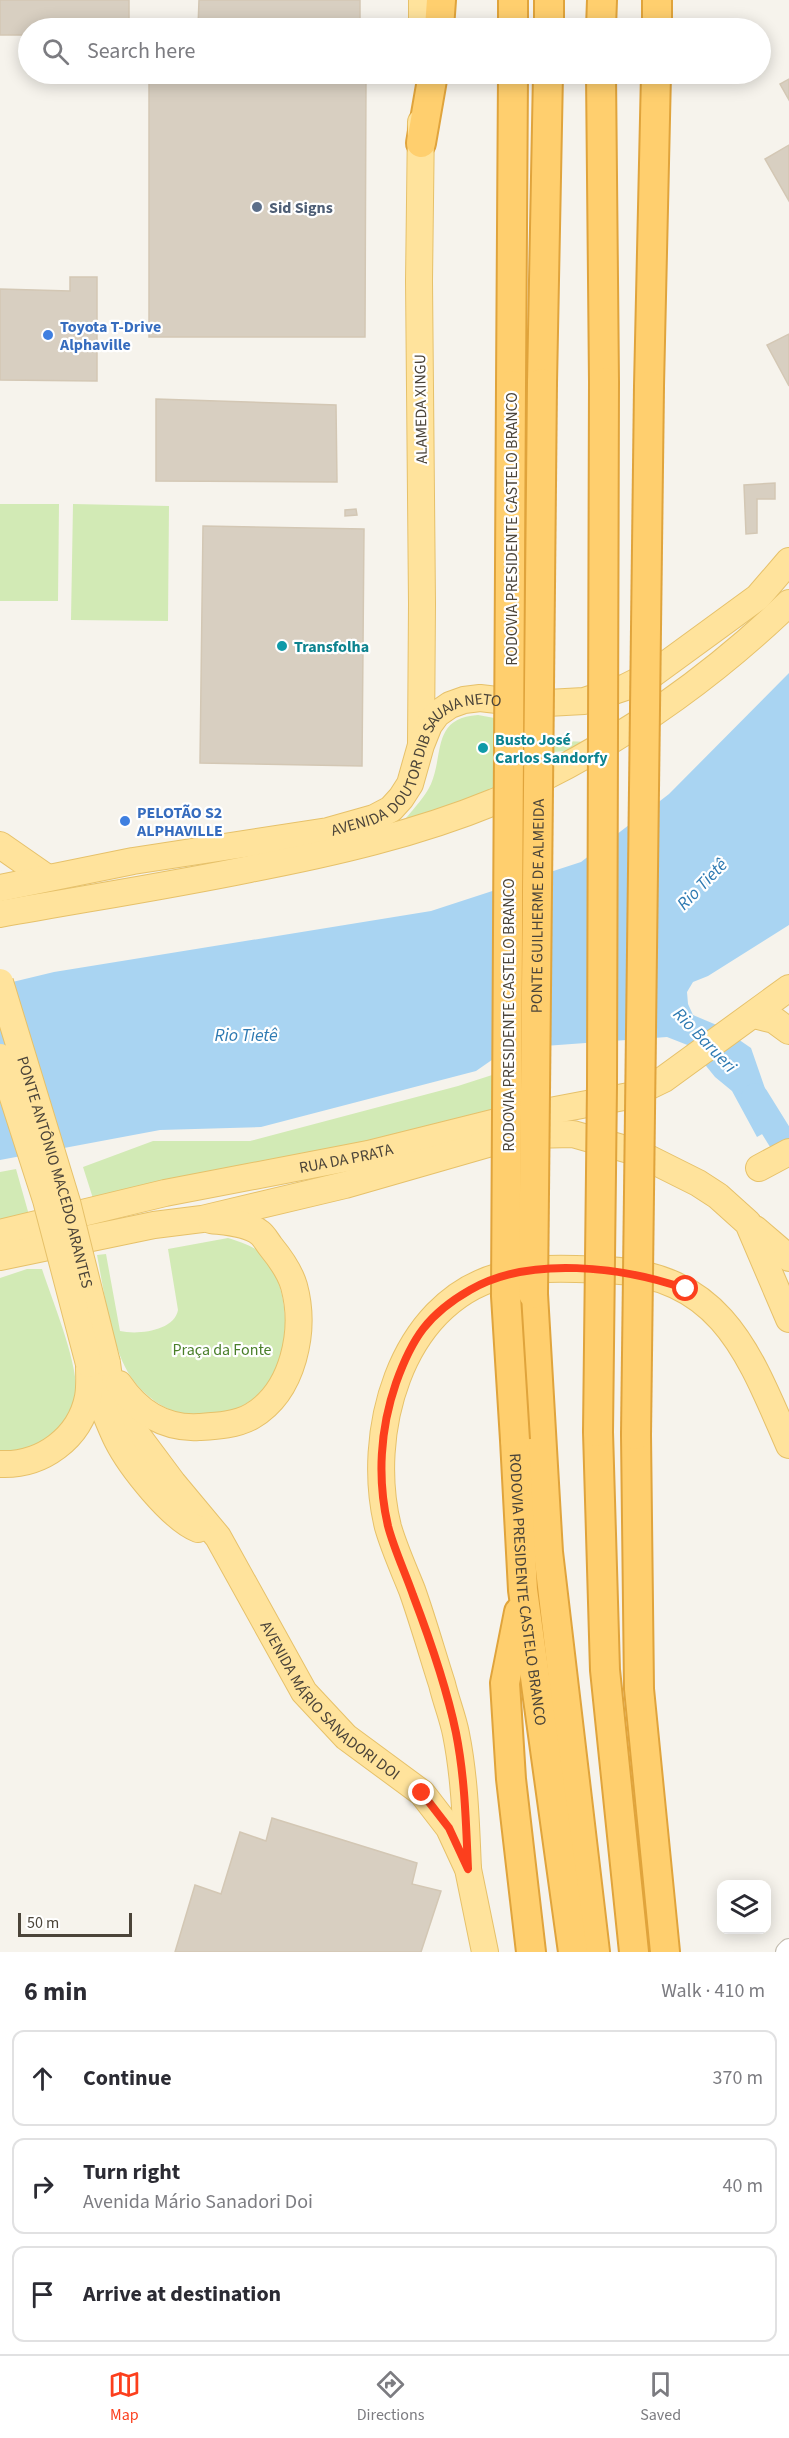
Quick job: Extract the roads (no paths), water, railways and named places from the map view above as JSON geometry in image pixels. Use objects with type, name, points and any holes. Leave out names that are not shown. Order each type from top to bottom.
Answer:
[{"type":"highway","points":[[440,18],[441,0]]},
{"type":"highway","points":[[513,0],[513,18]]},
{"type":"highway","points":[[549,0],[549,18]]},
{"type":"highway","points":[[601,18],[602,0]]},
{"type":"highway","points":[[657,0],[657,18]]},
{"type":"highway","points":[[421,143],[431,84]]},
{"type":"highway","name":"RODOVIA PRESIDENTE CASTELO BRANCO","points":[[513,84],[506,1296],[548,1552],[595,1952]]},
{"type":"highway","name":"RODOVIA PRESIDENTE CASTELO BRANCO","points":[[542,383],[548,84]]},
{"type":"highway","points":[[601,84],[604,382],[602,1086],[598,1432],[605,1670],[634,1952]]},
{"type":"highway","points":[[656,84],[649,386],[636,1435],[639,1689],[666,1948]]},
{"type":"highway","name":"PONTE GUILHERME DE ALMEIDA","points":[[527,1435],[533,1294],[542,383]]},
{"type":"highway","name":"RODOVIA PRESIDENTE CASTELO BRANCO","points":[[527,1435],[524,1590],[567,1893],[573,1952]]},
{"type":"highway","points":[[524,1590],[505,1683],[511,1779],[531,1952]]},
{"type":"highway","points":[[624,1852],[666,1948]]},
{"type":"main road","points":[[422,0],[422,18]]},
{"type":"main road","name":"ALAMEDA XINGU","points":[[420,745],[422,604],[419,281],[422,84]]},
{"type":"main road","name":"AVENIDA DOUTOR DIB SAUAIA NETO","points":[[0,888],[46,877],[355,825],[391,809],[401,798],[410,784],[420,745],[429,725],[437,714],[450,705],[480,698],[497,700],[510,705],[584,701],[626,687],[654,673],[758,597],[789,561]]},
{"type":"main road","points":[[518,790],[618,737],[662,708],[705,677],[789,603]]},
{"type":"main road","points":[[510,705],[523,726],[524,765],[518,790]]},
{"type":"main road","name":"AVENIDA DOUTOR DIB SAUAIA NETO","points":[[0,914],[232,873],[342,850],[412,831],[477,809],[518,790]]},
{"type":"main road","points":[[0,845],[46,877]]},
{"type":"main road","name":"PONTE ANTÔNIO MACEDO ARANTES","points":[[0,982],[67,1202],[98,1364]]},
{"type":"main road","name":"RUA DA PRATA","points":[[0,1233],[165,1193],[368,1154],[508,1119],[629,1096],[664,1079],[789,988]]},
{"type":"main road","points":[[750,1018],[774,1020],[789,1030]]},
{"type":"main road","name":"PONTE ANTÔNIO MACEDO ARANTES","points":[[0,1057],[98,1364]]},
{"type":"main road","name":"RUA DA PRATA","points":[[0,1257],[154,1226],[202,1219],[345,1185],[505,1139],[528,1135],[573,1134],[615,1144],[682,1174],[718,1196],[774,1248],[789,1258]]},
{"type":"main road","points":[[759,1168],[789,1152]]},
{"type":"main road","points":[[98,1364],[144,1413],[168,1424],[188,1428],[236,1422],[252,1416],[268,1404],[283,1383],[293,1359],[297,1341],[299,1318],[293,1283],[279,1257],[259,1232],[235,1224],[202,1219]]},
{"type":"main road","points":[[748,1223],[789,1319]]},
{"type":"main road","points":[[468,1869],[465,1799],[456,1733],[424,1623],[388,1527],[382,1489],[381,1451],[392,1396],[405,1356],[422,1329],[444,1305],[499,1276],[543,1269],[582,1269],[615,1271],[656,1279],[686,1289],[716,1311],[743,1347],[789,1445]]},
{"type":"main road","points":[[0,1464],[36,1460],[53,1450],[73,1432],[82,1417],[98,1364]]},
{"type":"main road","name":"AVENIDA MÁRIO SANADORI DOI","points":[[98,1364],[132,1428],[173,1483],[218,1537],[304,1692],[346,1737],[422,1793],[449,1828],[468,1869],[485,1952]]},
{"type":"water","name":"Rio Tietê","points":[[789,673],[789,925],[708,976],[693,982],[687,992],[688,1004],[693,1015],[719,1026],[751,1048],[768,1097],[785,1121],[757,1137],[732,1091],[715,1077],[690,1046],[667,1037],[531,1047],[499,1055],[476,1071],[261,1127],[160,1130],[0,1160],[0,985],[54,972],[431,911],[581,862],[669,794]]},
{"type":"waterway","name":"Rio Barueri","points":[[755,1097],[789,1152]]},
{"type":"place","name":"Sid Signs","points":[[257,207]]},
{"type":"place","name":"Toyota T-Drive Alphaville","points":[[48,335]]},
{"type":"place","name":"Transfolha","points":[[282,646]]},
{"type":"place","name":"Busto José Carlos Sandorfy","points":[[483,748]]},
{"type":"place","name":"PELOTÃO S2 ALPHAVILLE","points":[[125,821]]},
{"type":"park label","name":"Praça da Fonte","points":[[222,1349]]}]
